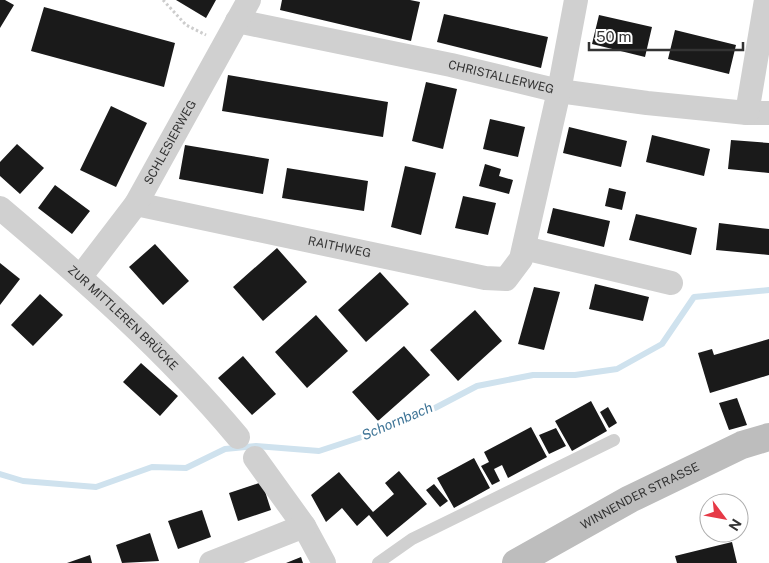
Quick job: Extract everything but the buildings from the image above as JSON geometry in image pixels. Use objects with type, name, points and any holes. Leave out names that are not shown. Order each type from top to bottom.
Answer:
[{"type":"street","name":"SCHLESIERWEG","points":[[81,276],[136,204],[249,0]]},
{"type":"street","name":"RAITHWEG","points":[[136,204],[485,278],[506,279],[521,259],[524,248],[559,91],[576,0]]},
{"type":"street","points":[[758,113],[766,0]]},
{"type":"street","name":"CHRISTALLERWEG","points":[[237,22],[451,65],[559,91],[758,113]]},
{"type":"street","name":"ZUR MITTLEREN BRÜCKE","points":[[0,208],[81,276],[199,390],[238,437]]},
{"type":"street","points":[[524,248],[671,283]]},
{"type":"street","name":"WINNENDER STRASSE","points":[[516,563],[630,499],[742,445],[769,437]]},
{"type":"street","points":[[256,458],[304,526],[324,563]]},
{"type":"street","points":[[211,563],[304,526]]},
{"type":"lane","points":[[378,563],[412,539],[614,440]]},
{"type":"path","points":[[163,0],[186,25],[224,44]]},
{"type":"waterway","name":"Schornbach","points":[[0,474],[23,481],[96,487],[152,467],[186,468],[225,449],[256,446],[319,451],[377,432],[435,408],[477,386],[533,375],[575,375],[617,369],[662,344],[694,297],[769,290]]}]
